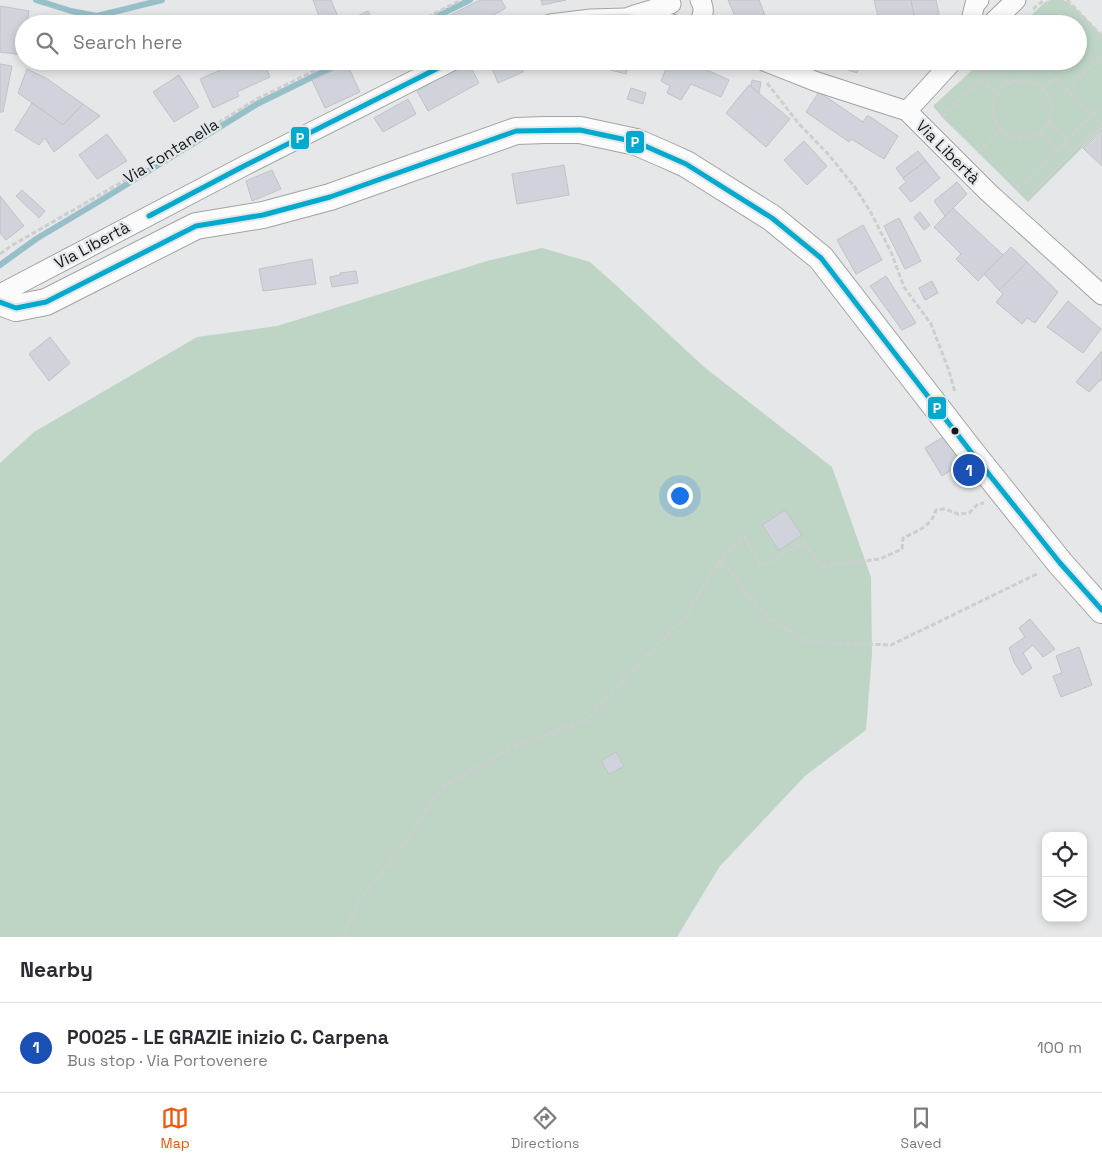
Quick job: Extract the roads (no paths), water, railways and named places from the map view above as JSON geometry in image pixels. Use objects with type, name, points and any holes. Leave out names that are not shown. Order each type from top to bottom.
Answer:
[{"type":"main road","points":[[0,302],[16,308],[46,302],[196,226],[263,215],[330,197],[516,132],[580,130],[636,142],[686,164],[772,218],[821,258],[971,452],[1060,563],[1102,610]]},
{"type":"street","points":[[972,15],[975,4],[979,0]]},
{"type":"street","points":[[1000,15],[1016,0]]},
{"type":"street","points":[[633,15],[672,2]]},
{"type":"street","points":[[670,15],[669,9],[672,2]]},
{"type":"street","name":"Via Libertà","points":[[0,294],[244,166],[434,70]]},
{"type":"street","name":"Via Libertà","points":[[764,70],[817,82],[907,111],[988,192],[1102,295]]},
{"type":"street","points":[[907,111],[945,70]]},
{"type":"waterway","points":[[36,0],[71,11],[92,15]]},
{"type":"waterway","points":[[101,15],[162,0]]},
{"type":"waterway","points":[[439,15],[470,0]]},
{"type":"waterway","points":[[0,265],[36,239],[257,104],[327,70]]},
{"type":"place","name":"PO025 - LE GRAZIE inizio C. Carpena","points":[[969,470]]}]
